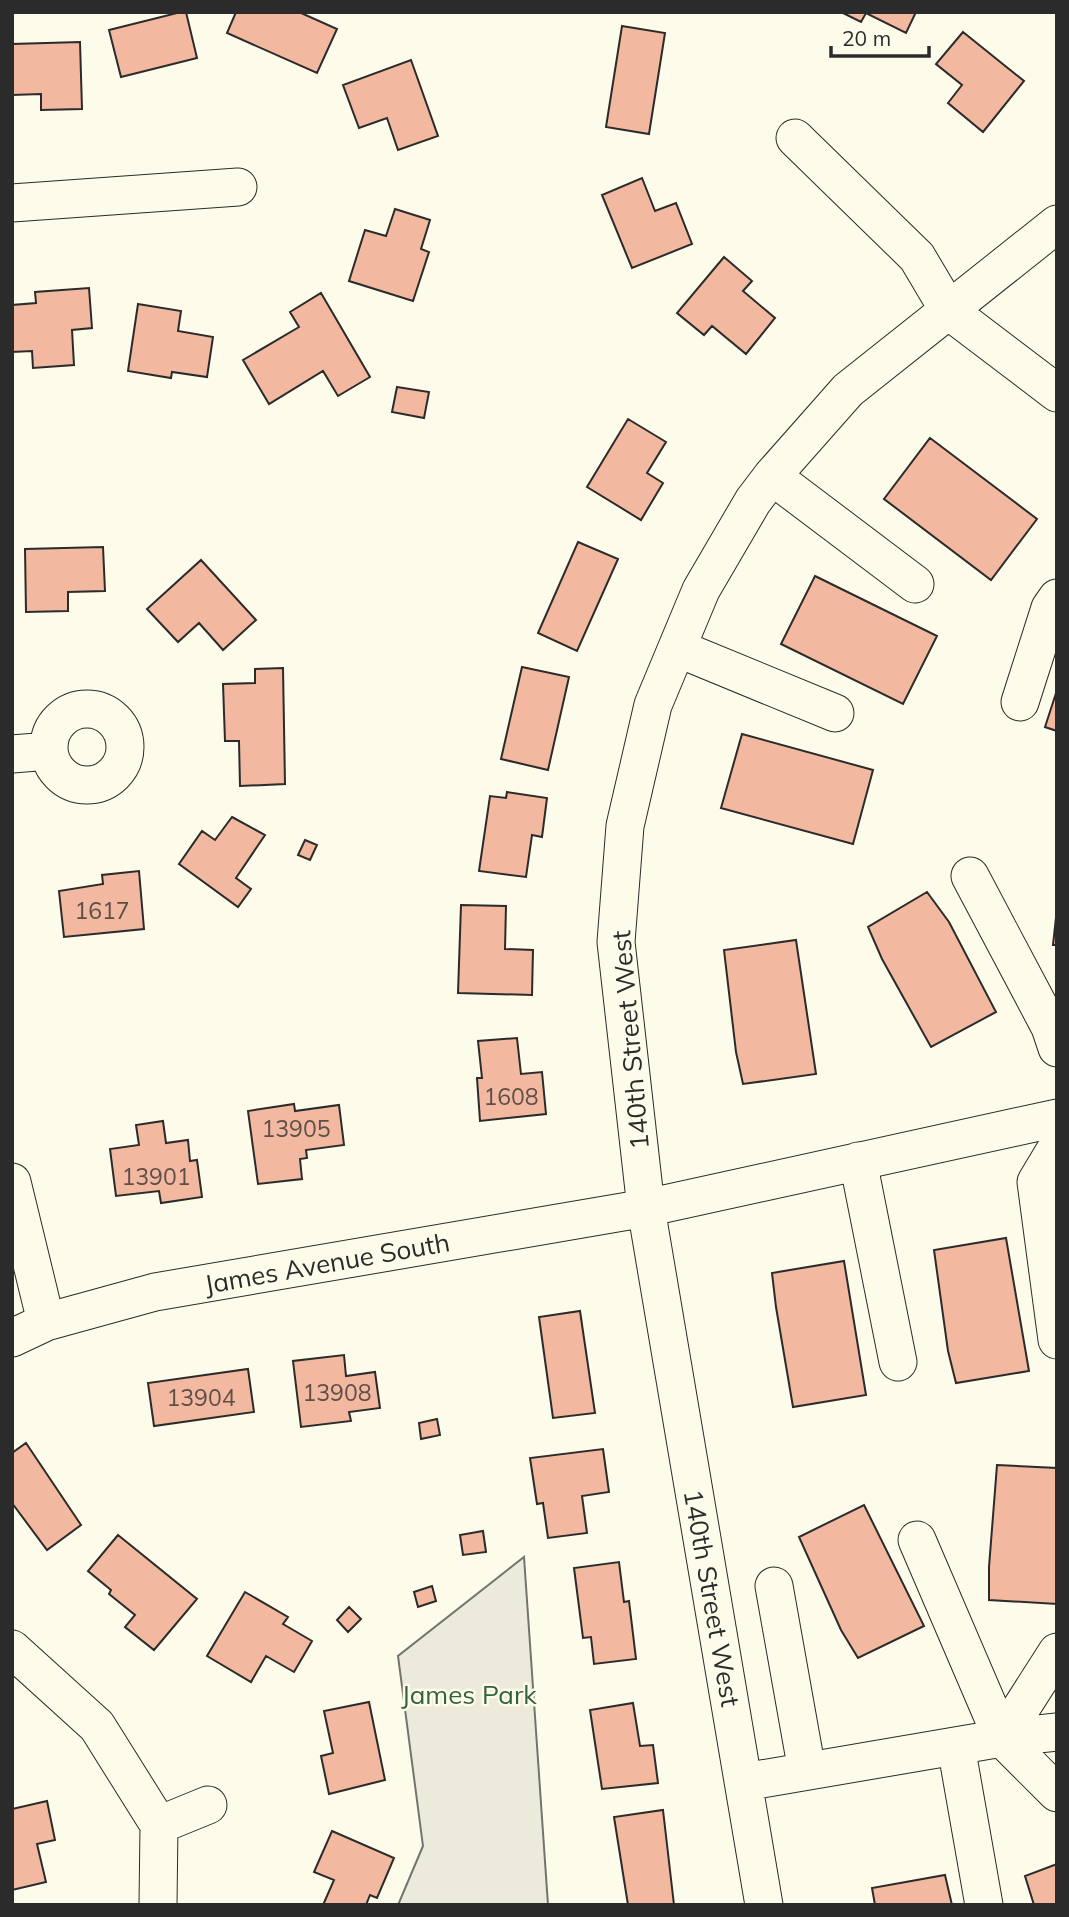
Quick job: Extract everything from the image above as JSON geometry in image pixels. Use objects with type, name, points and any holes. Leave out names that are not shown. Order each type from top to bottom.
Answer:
[{"type":"street","points":[[795,138],[917,257],[949,311],[1057,393]]},
{"type":"street","points":[[12,204],[238,187]]},
{"type":"street","name":"140th Street West","points":[[764,1905],[646,1208],[616,942],[625,826],[653,705],[701,590],[753,501],[848,390],[1057,224]]},
{"type":"street","points":[[772,476],[915,584]]},
{"type":"street","points":[[1020,702],[1050,608],[1057,598]]},
{"type":"street","points":[[677,648],[835,713]]},
{"type":"street","points":[[12,754],[49,751]]},
{"type":"street","points":[[971,876],[1050,1027],[1057,1048]]},
{"type":"street","points":[[646,1208],[1057,1118]]},
{"type":"street","points":[[1057,1147],[1036,1182],[1057,1340]]},
{"type":"street","points":[[858,1161],[898,1362]]},
{"type":"street","points":[[12,1182],[46,1322]]},
{"type":"street","name":"James Avenue South","points":[[12,1338],[46,1322],[155,1292],[646,1208]]},
{"type":"street","points":[[917,1540],[1002,1738],[1057,1793]]},
{"type":"street","points":[[774,1586],[807,1771]]},
{"type":"street","points":[[12,1649],[97,1726],[159,1825],[158,1905]]},
{"type":"street","points":[[1002,1738],[1057,1652]]},
{"type":"street","points":[[744,1782],[1057,1731]]},
{"type":"street","points":[[956,1746],[984,1905]]},
{"type":"street","points":[[159,1825],[208,1805]]},
{"type":"green space","name":"James Park","points":[[524,1557],[548,1905],[398,1905],[423,1846],[398,1656]]},
{"type":"building","points":[[186,12],[197,58],[121,77],[109,30]]},
{"type":"building","points":[[236,12],[299,12],[337,29],[317,73],[227,33]]},
{"type":"building","points":[[841,12],[916,12],[906,33],[866,13],[861,22]]},
{"type":"building","points":[[622,26],[665,33],[649,134],[606,127]]},
{"type":"building","points":[[963,32],[1024,81],[983,132],[948,103],[962,85],[936,64]]},
{"type":"building","points":[[80,42],[82,109],[41,110],[41,94],[12,95],[12,44]]},
{"type":"building","points":[[411,60],[438,136],[398,150],[387,118],[359,128],[343,85]]},
{"type":"building","points":[[642,178],[655,211],[676,203],[692,244],[632,268],[602,195]]},
{"type":"building","points":[[395,209],[430,220],[421,249],[429,252],[413,301],[349,281],[365,230],[386,236]]},
{"type":"building","points":[[724,257],[752,281],[743,291],[775,318],[746,354],[712,326],[704,335],[677,313]]},
{"type":"building","points":[[89,288],[92,328],[72,330],[74,365],[33,368],[32,351],[12,352],[12,305],[36,303],[35,292]]},
{"type":"building","points":[[321,293],[370,377],[338,396],[323,371],[269,404],[243,360],[299,327],[290,312]]},
{"type":"building","points":[[138,304],[181,311],[178,331],[213,337],[207,377],[172,372],[171,378],[128,371]]},
{"type":"building","points":[[397,387],[429,392],[424,418],[392,412]]},
{"type":"building","points":[[628,419],[666,442],[647,473],[663,483],[641,520],[587,487]]},
{"type":"building","points":[[930,438],[1037,519],[991,580],[884,499]]},
{"type":"building","points":[[578,542],[618,559],[577,651],[538,633]]},
{"type":"building","points":[[103,547],[105,591],[68,592],[68,611],[26,612],[25,549]]},
{"type":"building","points":[[201,560],[256,620],[223,650],[199,623],[178,642],[147,609]]},
{"type":"building","points":[[815,576],[937,636],[903,704],[781,644]]},
{"type":"building","points":[[522,667],[569,677],[548,770],[501,759]]},
{"type":"building","points":[[283,668],[285,784],[240,786],[239,741],[225,741],[223,684],[255,683],[255,669]]},
{"type":"building","points":[[1057,690],[1057,731],[1045,727]]},
{"type":"building","points":[[742,734],[873,770],[853,844],[721,808]]},
{"type":"building","points":[[507,792],[547,798],[542,837],[532,835],[526,877],[479,871],[490,796],[506,798]]},
{"type":"building","points":[[232,817],[265,835],[236,878],[251,889],[238,907],[179,864],[202,831],[215,840]]},
{"type":"building","points":[[305,840],[317,845],[310,860],[298,855]]},
{"type":"building","points":[[139,871],[144,929],[64,937],[59,891],[103,884],[102,875]]},
{"type":"building","points":[[927,892],[949,922],[996,1012],[931,1047],[882,959],[868,927]]},
{"type":"building","points":[[461,905],[506,906],[505,949],[533,950],[532,995],[458,993]]},
{"type":"building","points":[[1057,908],[1057,945],[1053,945]]},
{"type":"building","points":[[796,940],[816,1074],[743,1084],[736,1052],[724,950]]},
{"type":"building","points":[[517,1038],[521,1074],[542,1072],[546,1114],[480,1121],[477,1078],[482,1078],[478,1041]]},
{"type":"building","points":[[294,1104],[295,1111],[339,1105],[344,1145],[306,1150],[307,1158],[300,1159],[302,1179],[258,1184],[248,1111]]},
{"type":"building","points":[[163,1121],[166,1143],[188,1140],[190,1161],[197,1160],[202,1197],[161,1203],[159,1191],[116,1196],[110,1149],[139,1145],[136,1125]]},
{"type":"building","points":[[1006,1238],[1029,1371],[956,1383],[948,1351],[934,1250]]},
{"type":"building","points":[[844,1261],[866,1395],[793,1407],[772,1273]]},
{"type":"building","points":[[580,1311],[595,1413],[553,1418],[539,1317]]},
{"type":"building","points":[[344,1355],[346,1376],[375,1372],[380,1408],[349,1412],[351,1421],[301,1427],[293,1361]]},
{"type":"building","points":[[248,1369],[254,1412],[154,1426],[148,1383]]},
{"type":"building","points":[[437,1419],[440,1435],[421,1439],[419,1423]]},
{"type":"building","points":[[26,1443],[81,1525],[47,1550],[12,1503],[12,1453]]},
{"type":"building","points":[[603,1449],[609,1492],[582,1496],[587,1533],[548,1538],[543,1503],[537,1504],[530,1458]]},
{"type":"building","points":[[997,1465],[1057,1468],[1057,1604],[989,1600]]},
{"type":"building","points":[[864,1505],[924,1626],[858,1658],[841,1630],[799,1537]]},
{"type":"building","points":[[483,1531],[486,1552],[463,1555],[460,1535]]},
{"type":"building","points":[[118,1535],[197,1599],[154,1650],[125,1627],[135,1615],[109,1594],[111,1590],[88,1571]]},
{"type":"building","points":[[619,1562],[624,1602],[629,1601],[636,1659],[594,1664],[591,1637],[583,1638],[574,1568]]},
{"type":"building","points":[[432,1586],[436,1601],[418,1607],[414,1592]]},
{"type":"building","points":[[245,1592],[288,1617],[283,1624],[312,1641],[294,1672],[266,1656],[251,1682],[207,1656]]},
{"type":"building","points":[[349,1607],[361,1619],[348,1632],[337,1620]]},
{"type":"building","points":[[369,1702],[385,1780],[329,1794],[321,1756],[333,1753],[324,1711]]},
{"type":"building","points":[[633,1703],[640,1746],[653,1745],[658,1783],[602,1789],[590,1710]]},
{"type":"building","points":[[47,1801],[55,1840],[37,1844],[46,1882],[12,1890],[12,1809]]},
{"type":"building","points":[[663,1810],[674,1905],[628,1905],[614,1817]]},
{"type":"building","points":[[332,1831],[394,1858],[377,1898],[370,1895],[366,1905],[323,1905],[334,1880],[314,1872]]},
{"type":"building","points":[[1057,1864],[1057,1905],[1034,1905],[1025,1876]]},
{"type":"building","points":[[945,1875],[952,1905],[875,1905],[872,1888]]}]
